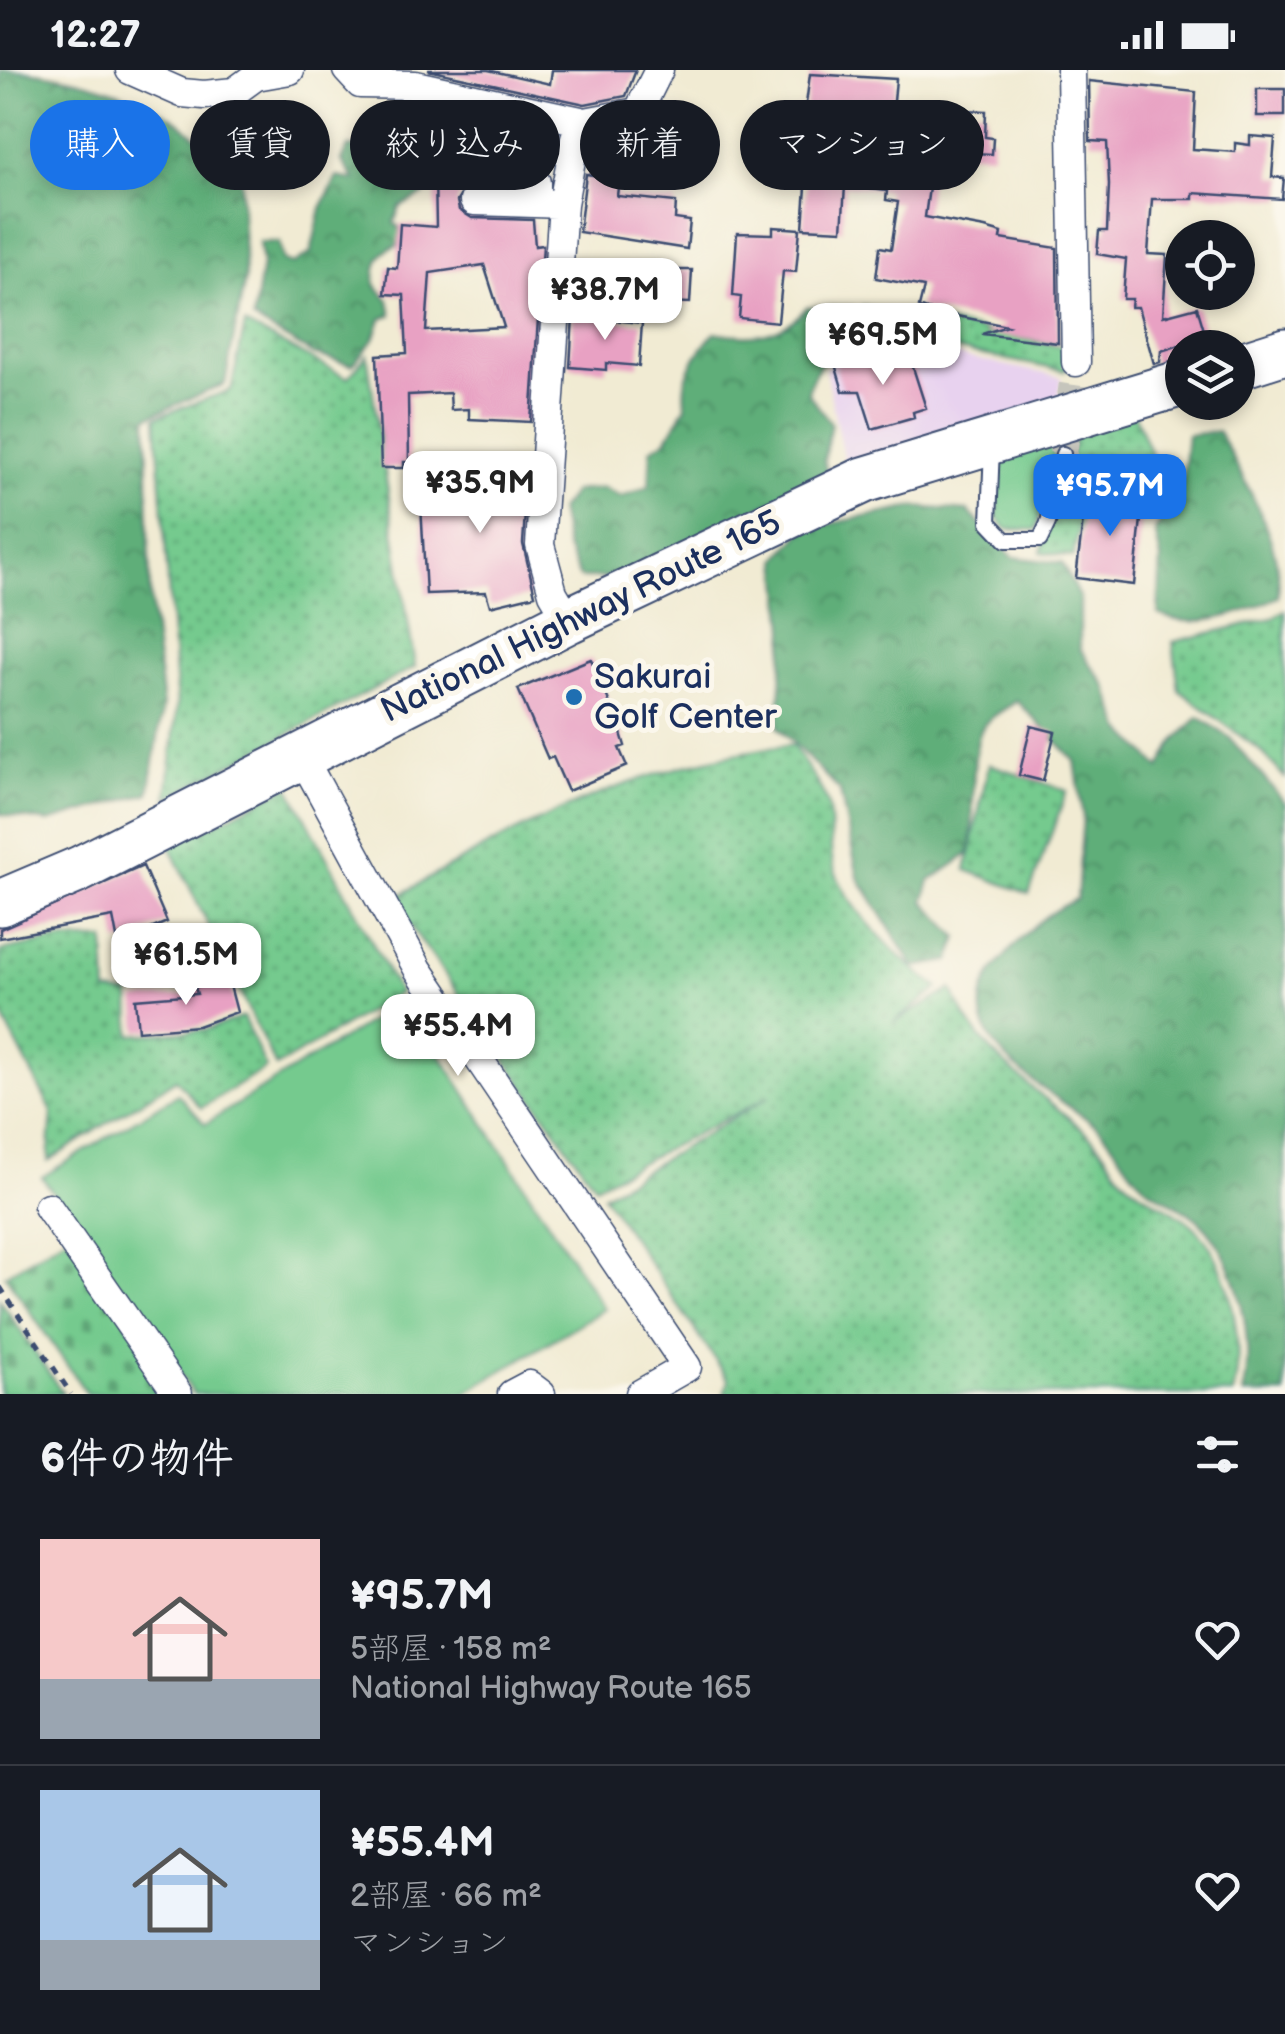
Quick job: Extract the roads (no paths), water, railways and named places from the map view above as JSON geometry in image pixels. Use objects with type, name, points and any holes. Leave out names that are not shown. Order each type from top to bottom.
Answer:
[{"type":"highway","points":[[1255,361],[1285,351]]},
{"type":"highway","name":"National Highway Route 165","points":[[0,903],[80,869],[569,620],[864,480],[1165,387]]},
{"type":"street","points":[[130,70],[182,93],[204,95],[234,92],[256,76],[290,70]]},
{"type":"street","points":[[347,70],[360,84],[415,84],[580,121]]},
{"type":"street","points":[[644,100],[658,70]]},
{"type":"street","points":[[1071,70],[1076,362]]},
{"type":"street","points":[[569,620],[553,593],[540,546],[550,203],[580,131]]},
{"type":"street","points":[[541,190],[550,203]]},
{"type":"street","points":[[474,201],[550,203]]},
{"type":"street","points":[[301,755],[418,969],[687,1367],[640,1394]]},
{"type":"street","points":[[48,1207],[178,1394]]},
{"type":"street","points":[[512,1394],[529,1385],[542,1394]]},
{"type":"lane","points":[[993,440],[990,522],[1006,540],[1040,540],[1048,523],[1063,454]]},
{"type":"tunnel","points":[[1063,454],[1076,362]]},
{"type":"place","name":"Sakurai Golf Center","points":[[574,697]]}]
